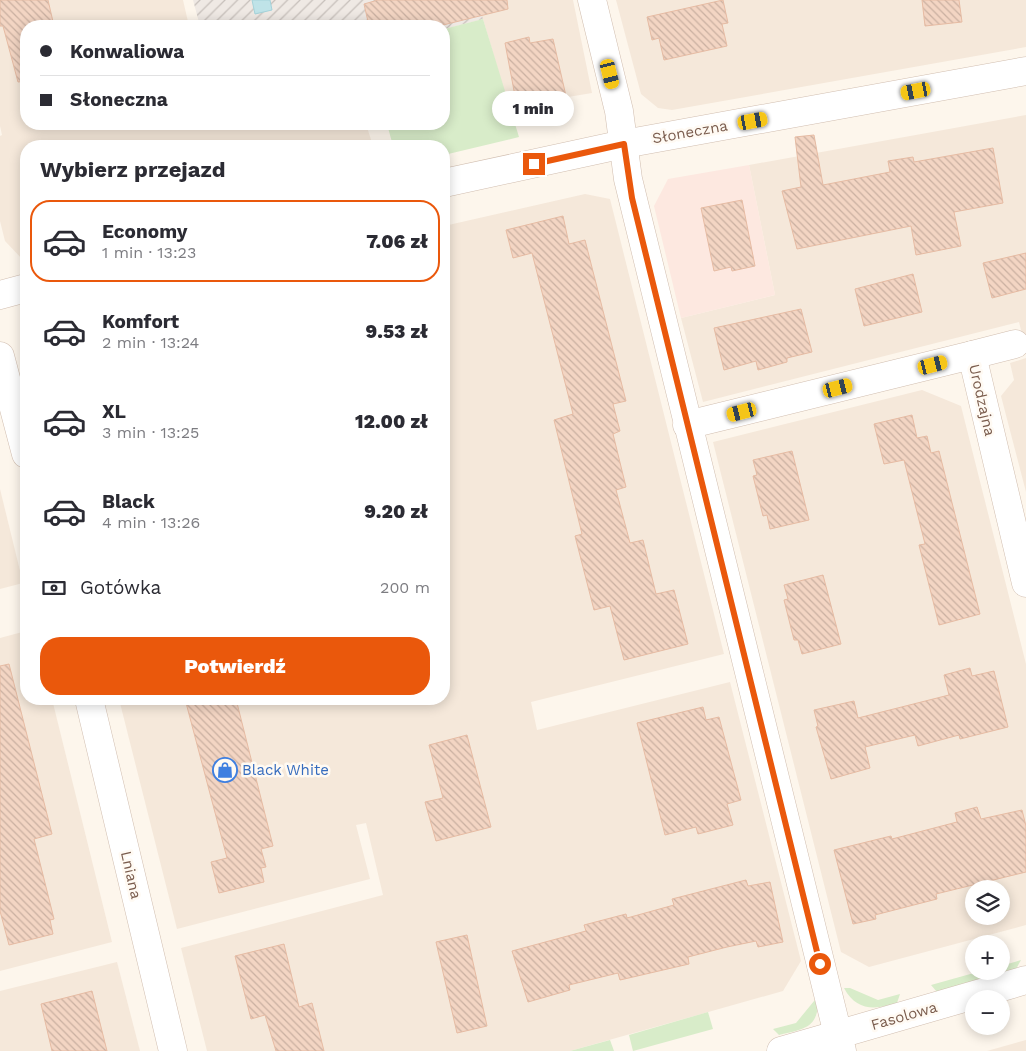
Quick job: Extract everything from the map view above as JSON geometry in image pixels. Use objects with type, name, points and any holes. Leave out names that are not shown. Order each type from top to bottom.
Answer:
[{"type":"street","points":[[592,0],[619,111],[628,180],[840,1043]]},
{"type":"street","name":"Słoneczna","points":[[450,182],[624,144],[1026,71]]},
{"type":"street","points":[[0,295],[20,290]]},
{"type":"street","points":[[972,355],[1015,344]]},
{"type":"street","name":"Urodzajna","points":[[687,425],[972,355],[1026,583]]},
{"type":"street","points":[[0,356],[20,431]]},
{"type":"street","name":"Lniana","points":[[90,705],[173,1051]]},
{"type":"street","name":"Fasolowa","points":[[781,1051],[840,1043],[1026,980]]},
{"type":"shaded area","points":[[0,0],[183,0],[188,20],[20,20],[20,130],[368,130],[371,140],[20,140],[20,257],[5,241],[0,221],[0,136],[2,135],[0,126]]},
{"type":"shaded area","points":[[193,0],[573,0],[592,93],[568,97],[566,110],[513,121],[483,19],[450,27],[450,20],[386,20]]},
{"type":"shaded area","points":[[193,0],[477,0],[483,19],[450,27],[450,20],[198,20]]},
{"type":"shaded area","points":[[616,0],[1026,0],[1026,47],[672,110],[658,108],[641,94]]},
{"type":"shaded area","points":[[1026,115],[1026,350],[1019,322],[703,402],[681,318],[775,295],[749,165]]},
{"type":"shaded area","points":[[749,165],[775,295],[681,318],[654,206],[668,179]]},
{"type":"shaded area","points":[[585,194],[610,199],[724,654],[531,702],[537,730],[730,682],[801,961],[783,991],[570,1051],[207,1051],[181,948],[383,895],[366,823],[356,825],[370,879],[177,929],[121,705],[450,705],[450,225]]},
{"type":"shaded area","points":[[1026,358],[1026,492],[1001,396],[1014,380],[1010,363]]},
{"type":"shaded area","points":[[922,390],[961,406],[1026,664],[1026,925],[989,935],[965,935],[965,941],[869,967],[841,952],[713,442]]},
{"type":"shaded area","points":[[0,489],[20,571],[20,584],[0,589]]},
{"type":"shaded area","points":[[20,633],[20,705],[53,705],[112,942],[0,971],[0,638]]},
{"type":"shaded area","points":[[117,962],[140,1051],[0,1051],[0,991]]},
{"type":"shaded area","points":[[1026,1040],[1026,1051],[987,1051]]},
{"type":"green space","points":[[483,19],[519,137],[450,154],[450,140],[391,140],[389,130],[450,130],[450,27]]},
{"type":"green space","points":[[1021,960],[1016,969],[1010,971],[1010,963]]},
{"type":"green space","points":[[965,975],[965,980],[978,980],[937,992],[931,985]]},
{"type":"green space","points":[[844,988],[850,988],[878,1000],[900,994],[897,1003],[881,1007],[867,1007],[854,1001]]},
{"type":"green space","points":[[819,995],[814,1020],[809,1025],[779,1035],[773,1029],[796,1023]]},
{"type":"green space","points":[[708,1012],[713,1029],[633,1051],[629,1035]]},
{"type":"green space","points":[[610,1040],[614,1051],[570,1051]]},
{"type":"water","points":[[252,0],[270,0],[272,10],[255,14]]},
{"type":"building","points":[[0,0],[48,0],[53,20],[20,20],[20,82],[18,82],[3,26],[0,26]]},
{"type":"building","points":[[378,0],[507,0],[508,9],[450,23],[450,20],[368,20],[364,4]]},
{"type":"building","points":[[723,0],[728,23],[722,24],[727,46],[664,60],[659,38],[652,40],[647,17]]},
{"type":"building","points":[[922,0],[959,0],[962,22],[925,26]]},
{"type":"building","points":[[529,37],[530,43],[553,39],[566,96],[543,101],[545,107],[518,112],[505,43]]},
{"type":"building","points":[[814,135],[823,185],[890,172],[888,161],[913,157],[914,162],[993,148],[1003,203],[954,212],[961,246],[916,255],[911,226],[797,249],[782,191],[801,187],[795,137]]},
{"type":"building","points":[[742,200],[755,266],[732,271],[731,267],[714,271],[701,208]]},
{"type":"building","points":[[563,216],[569,244],[585,240],[626,401],[613,404],[620,431],[613,434],[626,487],[616,490],[630,543],[643,540],[656,594],[674,590],[688,644],[624,660],[610,606],[594,610],[575,536],[582,534],[554,420],[573,414],[532,253],[513,258],[506,230]]},
{"type":"building","points":[[1026,253],[1026,289],[992,298],[983,263]]},
{"type":"building","points":[[913,274],[922,312],[864,326],[855,289]]},
{"type":"building","points":[[801,309],[812,352],[787,358],[787,362],[758,370],[756,361],[724,370],[714,328]]},
{"type":"building","points":[[912,415],[917,438],[927,436],[931,453],[939,451],[980,614],[939,625],[919,545],[925,544],[904,460],[884,464],[874,424]]},
{"type":"building","points":[[792,451],[809,520],[770,529],[767,515],[763,516],[753,476],[757,475],[753,460]]},
{"type":"building","points":[[823,575],[841,644],[802,654],[798,640],[794,640],[784,600],[788,599],[784,585]]},
{"type":"building","points":[[9,664],[52,834],[34,839],[54,919],[50,920],[53,934],[9,945],[0,911],[0,666]]},
{"type":"building","points":[[970,668],[972,676],[994,671],[1008,727],[960,739],[959,735],[918,746],[915,735],[865,747],[870,768],[831,779],[816,727],[818,726],[814,710],[854,701],[858,718],[949,695],[944,675]]},
{"type":"building","points":[[187,705],[238,705],[273,846],[261,849],[266,867],[261,868],[264,882],[219,893],[211,862],[227,858]]},
{"type":"building","points":[[703,707],[706,720],[719,717],[741,800],[727,804],[733,825],[698,834],[696,827],[665,835],[637,723]]},
{"type":"building","points":[[467,735],[491,827],[436,841],[425,802],[443,798],[429,745]]},
{"type":"building","points":[[977,807],[981,819],[1022,810],[1026,826],[1026,872],[993,880],[965,880],[965,887],[936,894],[937,899],[875,915],[876,919],[853,924],[834,850],[891,836],[892,839],[957,822],[955,813]]},
{"type":"building","points":[[746,880],[748,886],[770,882],[783,942],[758,947],[756,941],[727,947],[688,957],[689,964],[620,980],[618,973],[569,985],[570,990],[528,1002],[512,951],[586,931],[584,925],[626,914],[627,918],[674,905],[672,899]]},
{"type":"building","points":[[467,935],[487,1026],[457,1033],[436,942]]},
{"type":"building","points":[[284,944],[299,1007],[312,1003],[324,1051],[276,1051],[265,1015],[251,1019],[235,956]]},
{"type":"building","points":[[92,991],[107,1051],[52,1051],[41,1004]]},
{"type":"place","name":"Black White","points":[[225,770]]},
{"type":"route","points":[[534,164],[624,144],[632,198],[820,964]]}]
